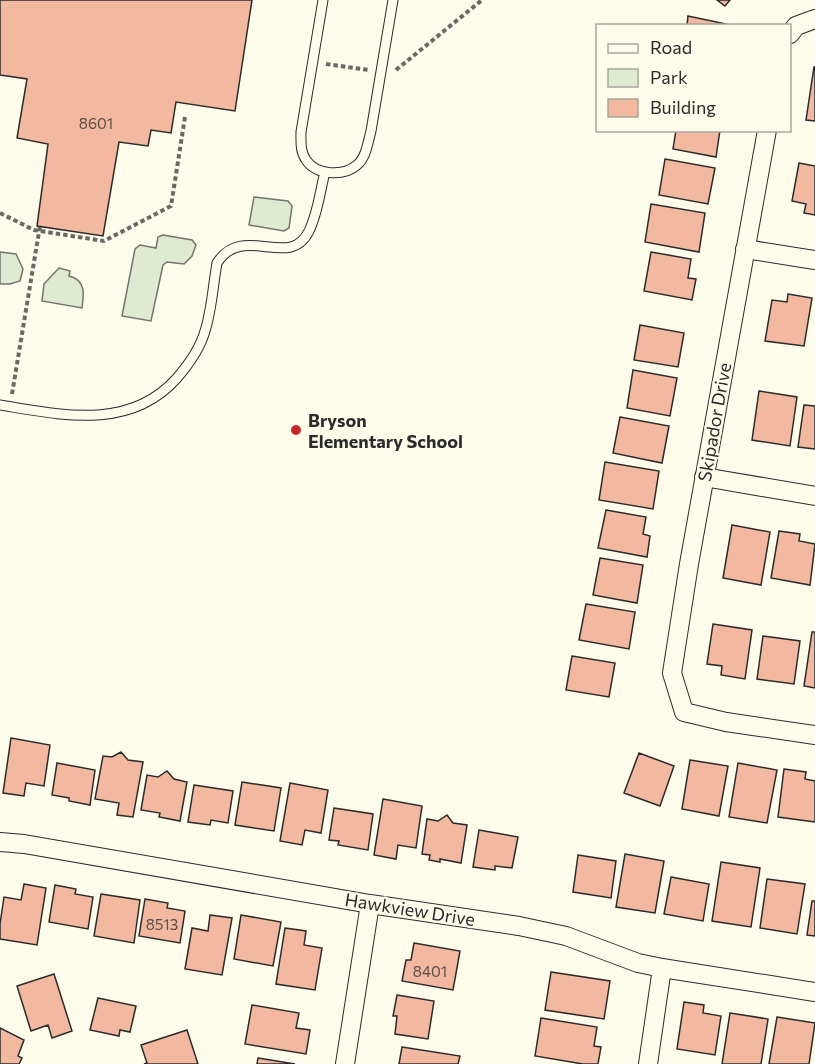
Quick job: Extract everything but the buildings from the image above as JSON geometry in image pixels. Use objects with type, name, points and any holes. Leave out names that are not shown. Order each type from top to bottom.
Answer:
[{"type":"street","points":[[793,30],[815,20]]},
{"type":"street","name":"Skipador Drive","points":[[767,132],[704,477],[672,673],[684,712],[726,722],[815,735]]},
{"type":"street","points":[[744,249],[815,260]]},
{"type":"street","points":[[704,477],[815,496]]},
{"type":"street","name":"Hawkview Drive","points":[[0,842],[24,844],[370,904],[519,926],[566,936],[638,963],[815,992]]},
{"type":"street","points":[[345,1064],[370,904]]},
{"type":"street","points":[[648,1064],[662,968]]},
{"type":"lane","points":[[323,0],[301,132],[301,147],[305,159],[312,166],[325,172],[342,172],[357,165],[366,149],[393,0]]},
{"type":"lane","points":[[5,405],[70,414],[111,415],[150,401],[169,387],[197,352],[205,332],[217,263],[223,254],[231,247],[244,245],[290,248],[298,244],[308,233],[314,217],[325,172]]},
{"type":"path","points":[[0,213],[40,228],[104,240],[171,206],[185,117]]},
{"type":"path","points":[[5,405],[40,228]]},
{"type":"green space","points":[[254,197],[288,201],[292,206],[289,228],[284,231],[249,225]]},
{"type":"green space","points":[[163,235],[192,240],[196,245],[192,256],[184,264],[167,262],[163,265],[151,321],[122,316],[135,249],[140,245],[156,248],[158,237]]},
{"type":"green space","points":[[0,252],[16,254],[23,269],[20,281],[0,284]]},
{"type":"green space","points":[[59,268],[70,271],[69,276],[81,284],[83,288],[82,308],[42,301],[44,284]]},
{"type":"place","name":"Bryson Elementary School","points":[[296,430]]}]
